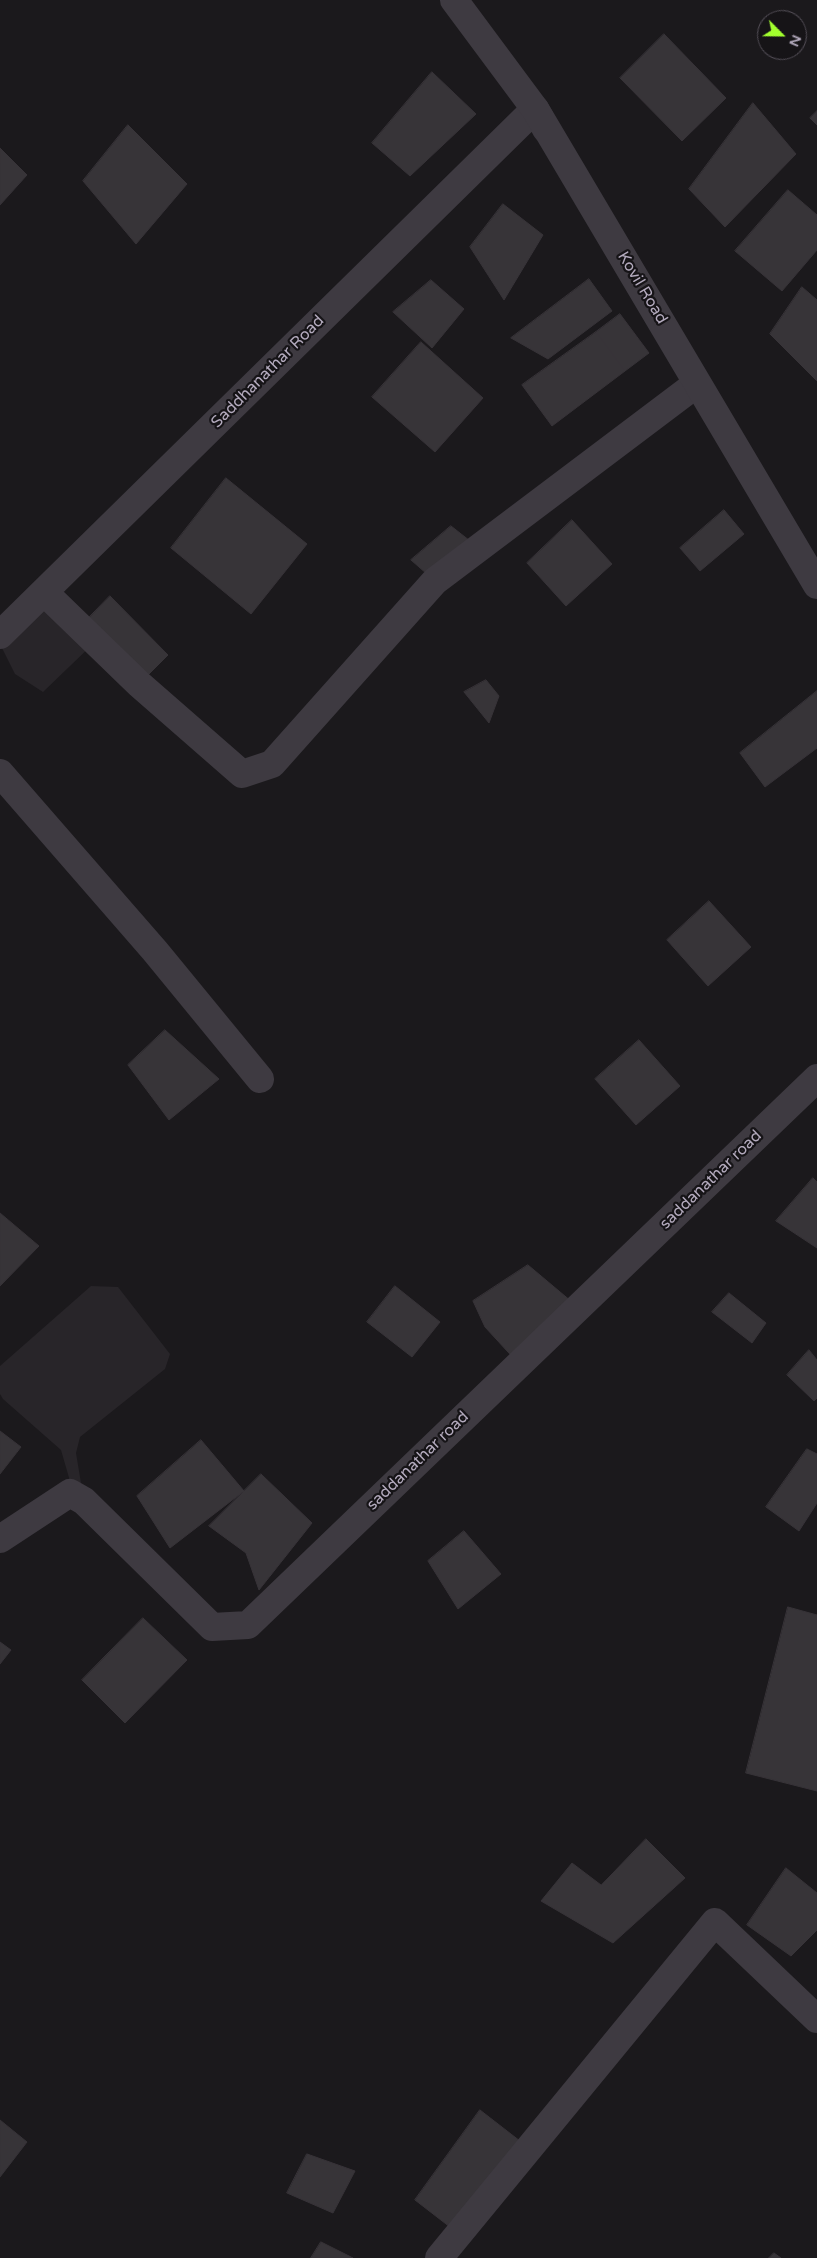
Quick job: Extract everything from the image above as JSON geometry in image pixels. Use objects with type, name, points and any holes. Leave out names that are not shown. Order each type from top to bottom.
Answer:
[{"type":"street","name":"Kovil Road","points":[[454,0],[535,109],[815,574]]},
{"type":"street","points":[[535,109],[695,385],[815,574]]},
{"type":"street","name":"Saddhanathar Road","points":[[0,635],[535,109]]},
{"type":"street","points":[[44,592],[139,684],[242,774],[272,764],[435,581],[695,385]]},
{"type":"street","points":[[0,773],[155,951],[260,1079]]},
{"type":"street","name":"saddanathar road","points":[[0,1539],[70,1493],[84,1501],[212,1627],[248,1625],[817,1078]]},
{"type":"street","points":[[439,2258],[715,1922],[817,2019]]},
{"type":"shaded area","points":[[44,592],[96,641],[43,692],[15,674],[0,644]]},
{"type":"shaded area","points":[[91,1286],[118,1287],[170,1354],[165,1369],[80,1437],[76,1453],[84,1501],[74,1495],[61,1450],[3,1399],[0,1394],[0,1366]]},
{"type":"building","points":[[664,34],[726,98],[682,141],[620,78]]},
{"type":"building","points":[[432,72],[476,114],[410,176],[372,143]]},
{"type":"building","points":[[753,103],[796,154],[725,227],[689,189]]},
{"type":"building","points":[[817,111],[817,125],[810,118]]},
{"type":"building","points":[[128,125],[187,184],[136,244],[83,181]]},
{"type":"building","points":[[0,148],[27,175],[0,205]]},
{"type":"building","points":[[788,190],[817,215],[817,250],[782,291],[735,251]]},
{"type":"building","points":[[503,204],[543,235],[504,300],[470,247]]},
{"type":"building","points":[[589,279],[612,311],[548,359],[511,338]]},
{"type":"building","points":[[431,280],[464,309],[432,348],[393,312]]},
{"type":"building","points":[[802,287],[817,300],[817,381],[770,334]]},
{"type":"building","points":[[620,314],[649,353],[625,371],[596,332]]},
{"type":"building","points":[[596,332],[625,371],[552,426],[522,385]]},
{"type":"building","points":[[421,342],[483,398],[435,452],[372,397]]},
{"type":"building","points":[[226,478],[307,544],[251,614],[171,548]]},
{"type":"building","points":[[724,510],[744,534],[700,571],[680,548]]},
{"type":"building","points":[[572,520],[612,564],[566,606],[527,563]]},
{"type":"building","points":[[451,526],[479,548],[435,581],[411,560]]},
{"type":"building","points":[[110,596],[168,655],[139,684],[81,626]]},
{"type":"building","points":[[486,680],[499,696],[489,723],[464,692]]},
{"type":"building","points":[[817,691],[817,748],[765,787],[740,753]]},
{"type":"building","points":[[709,901],[751,947],[708,986],[667,940]]},
{"type":"building","points":[[165,1030],[219,1079],[169,1120],[128,1065]]},
{"type":"building","points":[[639,1040],[680,1086],[636,1125],[595,1079]]},
{"type":"building","points":[[813,1178],[817,1182],[817,1248],[776,1221]]},
{"type":"building","points":[[0,1213],[39,1246],[0,1286]]},
{"type":"building","points":[[528,1265],[578,1307],[519,1364],[485,1327],[473,1301]]},
{"type":"building","points":[[395,1286],[440,1322],[412,1357],[367,1322]]},
{"type":"building","points":[[729,1293],[766,1323],[752,1343],[712,1312]]},
{"type":"building","points":[[809,1350],[817,1360],[817,1398],[814,1401],[787,1375]]},
{"type":"building","points":[[0,1431],[21,1447],[0,1474]]},
{"type":"building","points":[[201,1440],[244,1491],[170,1548],[137,1496]]},
{"type":"building","points":[[807,1449],[817,1454],[817,1503],[799,1531],[766,1507]]},
{"type":"building","points":[[261,1474],[312,1523],[259,1590],[246,1553],[209,1526]]},
{"type":"building","points":[[464,1531],[501,1574],[458,1609],[428,1561]]},
{"type":"building","points":[[788,1607],[817,1615],[817,1791],[746,1773]]},
{"type":"building","points":[[143,1618],[187,1660],[125,1723],[82,1680]]},
{"type":"building","points":[[0,1642],[11,1650],[0,1664]]},
{"type":"building","points":[[646,1839],[685,1878],[613,1943],[541,1901],[572,1863],[601,1885]]},
{"type":"building","points":[[786,1868],[817,1893],[817,1930],[791,1956],[747,1925]]},
{"type":"building","points":[[480,2110],[529,2148],[459,2234],[415,2200]]},
{"type":"building","points":[[0,2120],[27,2142],[0,2177]]},
{"type":"building","points":[[307,2154],[355,2171],[333,2213],[287,2193]]},
{"type":"building","points":[[321,2242],[353,2258],[311,2258]]},
{"type":"building","points":[[774,2253],[781,2258],[769,2258]]}]
